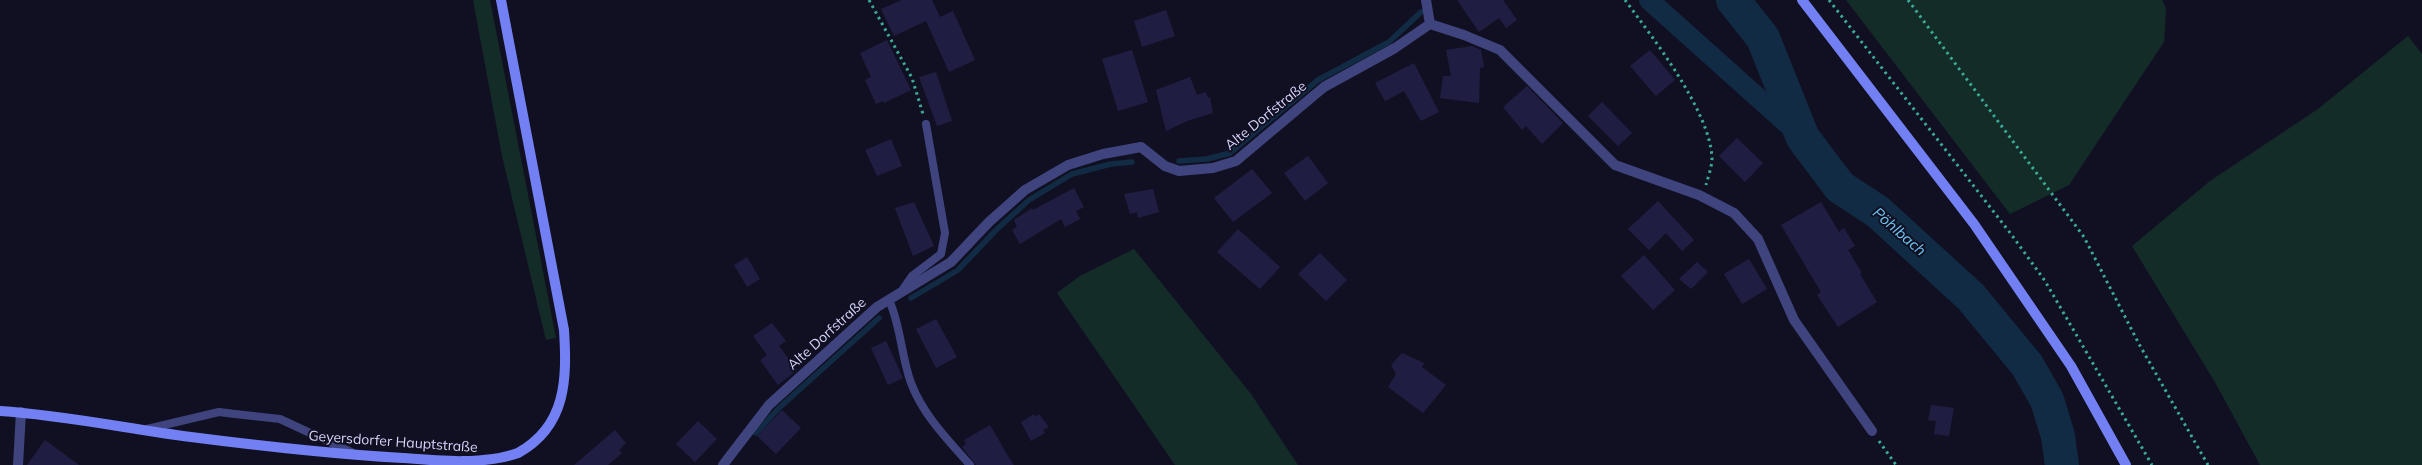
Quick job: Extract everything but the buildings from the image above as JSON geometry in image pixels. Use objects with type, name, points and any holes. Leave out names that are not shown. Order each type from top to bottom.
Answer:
[{"type":"main road","name":"Geyersdorfer Hauptstraße","points":[[0,411],[21,412],[146,429],[190,437],[360,455],[472,463],[504,462],[542,434],[560,405],[566,370],[564,330],[501,0]]},
{"type":"main road","points":[[1802,0],[1974,224],[2071,366],[2126,465]]},
{"type":"street","points":[[1426,0],[1430,24],[1464,35],[1500,50],[1615,165],[1699,195],[1734,212],[1758,239],[1794,320],[1872,431]]},
{"type":"street","name":"Alte Dorfstraße","points":[[723,465],[769,404],[877,307],[951,262],[989,222],[1024,190],[1068,165],[1103,154],[1141,146],[1165,166],[1179,171],[1213,168],[1236,161],[1324,87],[1395,48],[1430,24]]},
{"type":"street","points":[[18,465],[21,412]]},
{"type":"lane","points":[[899,295],[912,276],[941,254],[945,233],[926,124]]},
{"type":"lane","points":[[889,300],[896,316],[899,340],[912,384],[931,419],[970,465]]},
{"type":"lane","points":[[146,429],[219,412],[280,419],[360,455]]},
{"type":"path","points":[[869,0],[912,78],[926,124]]},
{"type":"path","points":[[1626,0],[1690,95],[1701,116],[1712,158],[1706,186],[1699,195]]},
{"type":"path","points":[[1830,0],[2011,234],[2045,281],[2152,465]]},
{"type":"path","points":[[1908,0],[2084,237],[2139,344],[2208,465]]},
{"type":"path","points":[[1872,431],[1896,465]]},
{"type":"green space","points":[[473,0],[490,0],[556,338],[546,340],[502,156]]},
{"type":"green space","points":[[1846,0],[2162,0],[2166,8],[2164,42],[2069,185],[2010,214]]},
{"type":"green space","points":[[2408,36],[2422,54],[2422,465],[2260,465],[2216,384],[2132,246],[2210,181],[2318,109]]},
{"type":"green space","points":[[1134,249],[1251,394],[1298,465],[1175,465],[1057,293],[1080,276]]},
{"type":"waterway","points":[[1649,0],[1803,138]]},
{"type":"waterway","name":"Pöhlbach","points":[[1733,0],[1763,38],[1803,138],[1840,187],[1878,212],[1971,297],[2027,365],[2047,400],[2058,436],[2062,465]]},
{"type":"waterway","points":[[1179,161],[1207,159],[1230,153],[1318,80],[1389,42],[1421,12]]},
{"type":"waterway","points":[[911,298],[958,270],[996,230],[1029,200],[1072,174],[1111,164],[1132,162]]},
{"type":"waterway","points":[[756,433],[779,408],[879,318]]}]
